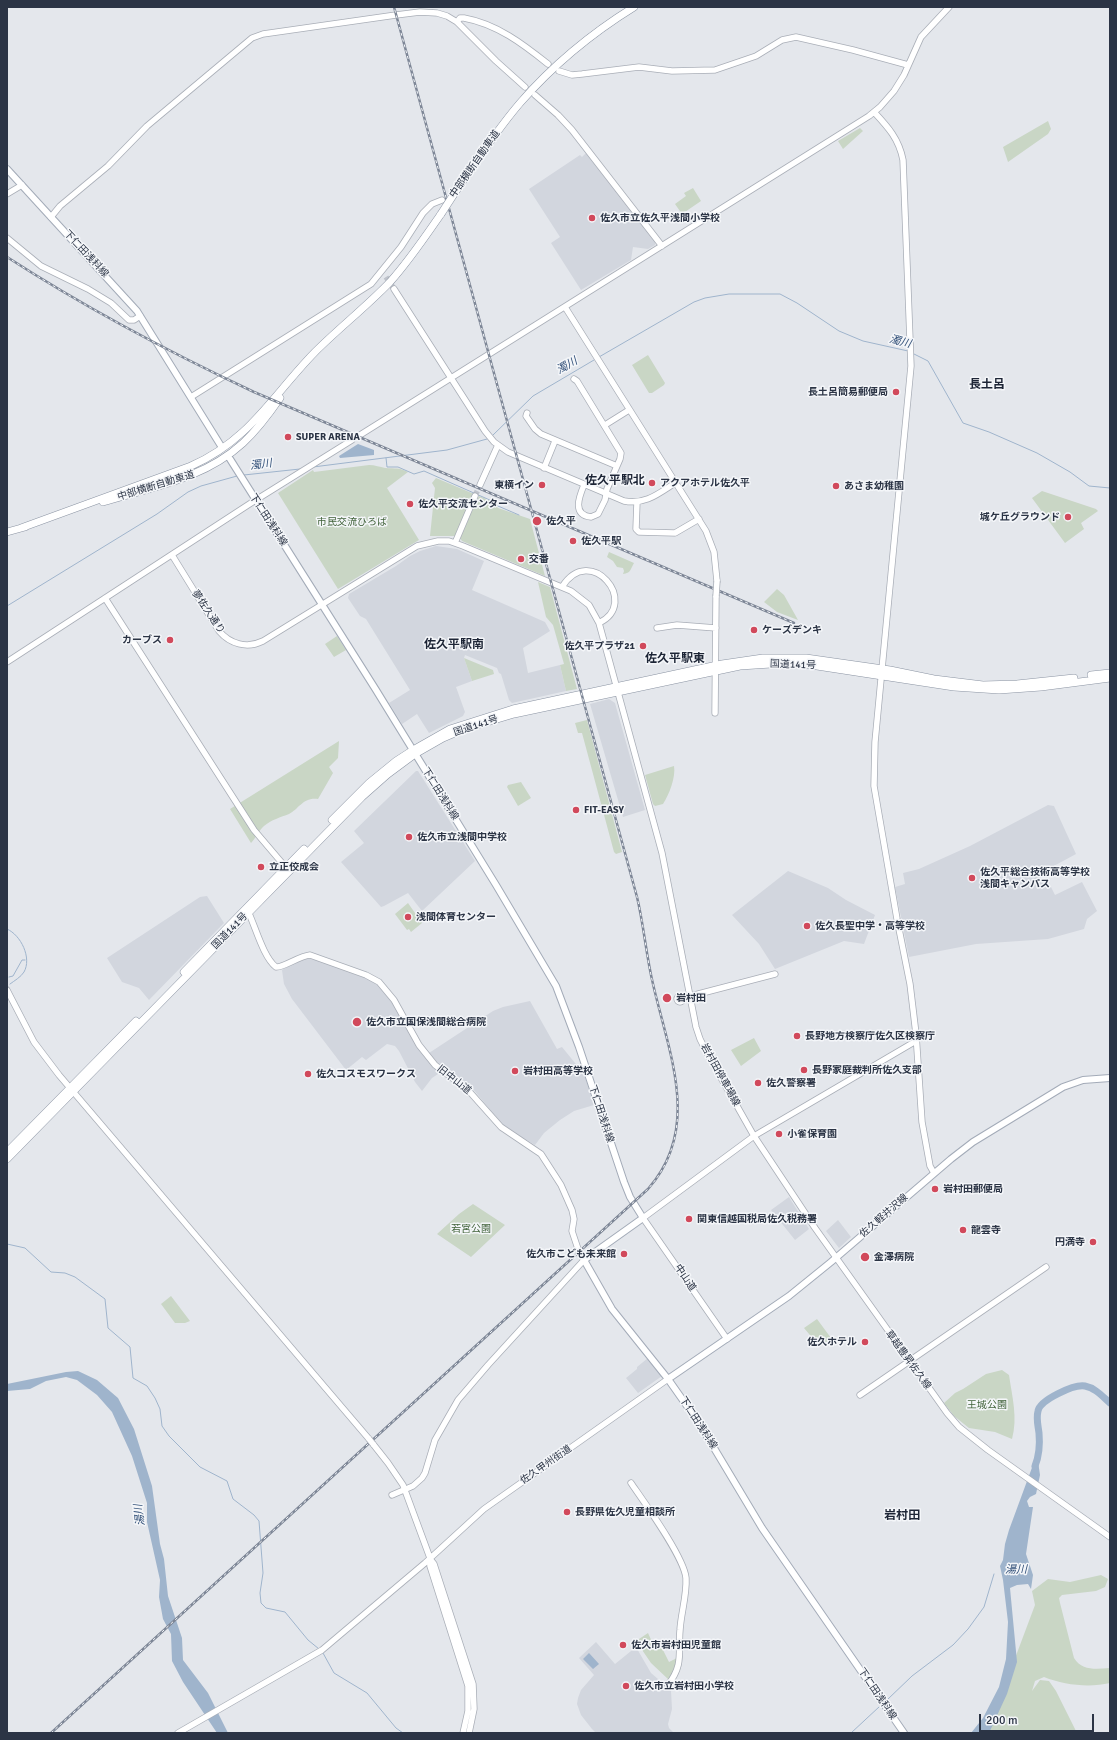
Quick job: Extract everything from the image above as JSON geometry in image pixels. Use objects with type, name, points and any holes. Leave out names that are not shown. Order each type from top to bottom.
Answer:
[{"type":"highway","name":"中部横断自動車道","points":[[7,532],[182,479],[219,462],[233,452],[253,434],[287,389],[332,337],[391,280],[412,255],[492,138],[533,88],[582,43],[634,7]]},
{"type":"highway","name":"国道141号","points":[[7,1159],[369,783],[450,728],[513,709],[617,690],[745,660],[790,658],[822,660],[954,687],[999,690],[1041,687],[1110,678]]},
{"type":"highway","name":"国道141号","points":[[882,672],[983,685],[1022,683],[1110,673]]},
{"type":"highway","name":"国道141号","points":[[7,1152],[72,1090]]},
{"type":"main road","name":"下仁田浅科線","points":[[7,169],[132,304],[221,446]]},
{"type":"main road","name":"下仁田浅科線","points":[[230,460],[414,752],[556,986],[574,1034],[624,1182],[630,1197],[643,1218]]},
{"type":"main road","name":"佐久軽井沢線","points":[[668,1379],[788,1296],[973,1142],[1056,1090],[1076,1082],[1110,1078]]},
{"type":"main road","points":[[584,1260],[643,1218]]},
{"type":"main road","name":"下仁田浅科線","points":[[584,1260],[619,1319],[668,1379],[713,1445],[762,1528],[904,1733]]},
{"type":"street","points":[[360,435],[874,112],[894,91],[921,38],[949,7]]},
{"type":"street","points":[[51,217],[60,206],[108,166],[147,126],[252,38],[263,34],[420,12],[445,15],[457,22],[525,86]]},
{"type":"street","points":[[457,22],[460,18],[464,18],[495,28],[513,37],[548,64]]},
{"type":"street","points":[[559,71],[572,75],[639,67],[672,71],[715,70],[756,56],[782,40],[796,37],[853,50],[908,65]]},
{"type":"street","points":[[535,95],[558,114],[572,130],[662,246]]},
{"type":"street","points":[[874,112],[897,140],[903,160],[911,351],[909,389],[875,742],[874,786],[896,914],[910,979],[922,1122],[930,1166],[934,1174]]},
{"type":"street","points":[[7,194],[22,185]]},
{"type":"street","points":[[191,397],[371,284],[401,247],[423,213],[432,204],[442,200]]},
{"type":"street","points":[[7,238],[41,266],[88,289],[111,303],[130,320],[140,316]]},
{"type":"street","points":[[382,270],[386,277]]},
{"type":"street","points":[[394,289],[491,440],[508,452],[624,501],[637,502],[653,497],[675,483]]},
{"type":"street","points":[[565,307],[699,519],[711,541],[714,552],[717,581],[715,713]]},
{"type":"street","points":[[574,379],[577,381],[605,425],[621,453],[605,500],[598,514],[593,517],[589,517],[581,513],[578,508],[578,502],[584,485]]},
{"type":"street","points":[[605,425],[629,410]]},
{"type":"street","points":[[527,413],[526,416],[535,429],[541,434],[617,466]]},
{"type":"street","points":[[7,662],[256,500],[352,440]]},
{"type":"street","points":[[544,468],[555,441]]},
{"type":"street","points":[[480,485],[498,445]]},
{"type":"street","points":[[455,543],[475,496]]},
{"type":"street","points":[[637,502],[636,529],[639,532],[675,533],[699,519]]},
{"type":"street","name":"夢佐久通り","points":[[172,555],[219,631],[226,638],[235,643],[247,645],[257,644],[417,546],[434,541],[455,543],[562,587],[584,600],[594,612],[599,623]]},
{"type":"street","points":[[562,587],[570,577],[579,572],[590,571],[605,578],[612,587],[614,602],[610,614],[605,620],[599,623]]},
{"type":"street","points":[[105,598],[254,830],[287,869]]},
{"type":"street","name":"岩村田停車場線","points":[[599,623],[664,859],[700,1039],[754,1136]]},
{"type":"street","points":[[657,628],[677,625],[716,628]]},
{"type":"street","name":"旧中山道","points":[[247,910],[267,956],[276,967],[279,968],[302,956],[310,954],[366,975],[378,982],[394,1000],[419,1045],[435,1065],[463,1085],[501,1127],[541,1154],[561,1185],[572,1210],[574,1219],[572,1231],[578,1252],[584,1260]]},
{"type":"street","points":[[682,998],[775,974]]},
{"type":"street","points":[[7,990],[34,1042],[72,1090],[369,1439],[388,1463],[405,1489],[430,1558],[434,1564],[473,1684],[474,1709],[469,1733]]},
{"type":"street","points":[[643,1218],[754,1136],[916,1041]]},
{"type":"street","name":"草越豊昇佐久線","points":[[754,1136],[835,1258],[909,1362],[959,1427],[988,1450],[1110,1537]]},
{"type":"street","name":"中山道","points":[[643,1218],[727,1339]]},
{"type":"street","points":[[392,1495],[413,1486],[422,1478],[425,1473],[435,1440],[458,1400],[584,1260]]},
{"type":"street","points":[[860,1395],[1046,1267]]},
{"type":"street","name":"佐久甲州街道","points":[[178,1733],[320,1651],[430,1558],[493,1502],[668,1379]]},
{"type":"street","points":[[631,1483],[671,1544],[686,1577],[680,1626],[680,1660],[668,1685]]},
{"type":"street","points":[[430,1558],[430,1566],[468,1686],[468,1711],[463,1733]]},
{"type":"shaded area","name":"佐久市立佐久平浅間小学校","points":[[586,153],[655,241],[655,245],[648,249],[633,247],[631,260],[581,290],[551,243],[560,237],[529,189],[580,155],[582,157]]},
{"type":"shaded area","points":[[436,546],[457,549],[484,561],[472,590],[545,622],[550,631],[523,648],[528,673],[560,665],[566,691],[512,703],[509,700],[501,674],[497,668],[465,655],[464,658],[472,681],[456,687],[465,712],[463,716],[429,733],[417,714],[402,724],[389,703],[410,690],[366,619],[360,616],[348,598],[349,594],[410,556]]},
{"type":"shaded area","points":[[609,699],[615,703],[645,810],[623,817],[590,704]]},
{"type":"shaded area","name":"佐久市立浅間中学校","points":[[416,771],[418,771],[475,861],[422,911],[408,893],[381,907],[341,862],[364,843],[354,831]]},
{"type":"shaded area","name":"佐久平総合技術高等学校 浅間キャンパス","points":[[1048,805],[1054,806],[1076,854],[1039,874],[1046,888],[1051,887],[1055,895],[1082,882],[1097,911],[1087,919],[1084,929],[1048,939],[976,944],[909,957],[895,887],[905,884],[903,873],[919,869],[970,846]]},
{"type":"shaded area","name":"佐久長聖中学・高等学校","points":[[788,871],[828,888],[846,900],[875,915],[864,944],[844,941],[775,969],[759,944],[732,915]]},
{"type":"shaded area","points":[[207,896],[224,923],[149,1000],[139,988],[122,982],[107,958],[200,897]]},
{"type":"shaded area","name":"佐久市立国保浅間総合病院","points":[[303,958],[317,960],[373,981],[394,1003],[441,1072],[432,1078],[422,1091],[415,1082],[399,1051],[395,1046],[387,1044],[366,1060],[362,1057],[346,1070],[292,999],[284,984],[282,970]]},
{"type":"shaded area","name":"岩村田高等学校","points":[[530,1001],[557,1049],[562,1047],[584,1074],[594,1105],[574,1111],[560,1120],[544,1133],[535,1145],[501,1123],[473,1089],[437,1063],[429,1053],[493,1011],[503,1007]]},
{"type":"shaded area","points":[[789,1197],[809,1229],[795,1240],[771,1210]]},
{"type":"shaded area","points":[[838,1220],[851,1237],[839,1248],[826,1231]]},
{"type":"shaded area","points":[[648,1358],[662,1376],[638,1393],[626,1378]]},
{"type":"shaded area","name":"佐久市立岩村田小学校","points":[[596,1642],[615,1664],[636,1647],[651,1673],[671,1691],[672,1709],[668,1724],[669,1728],[674,1733],[596,1733],[592,1729],[581,1715],[577,1704],[581,1690],[594,1675],[579,1658]]},
{"type":"green space","points":[[1048,121],[1051,129],[1048,134],[1008,162],[1003,147]]},
{"type":"green space","points":[[860,128],[863,131],[843,149],[838,141]]},
{"type":"green space","points":[[693,188],[701,201],[682,214],[675,204],[686,196],[684,193]]},
{"type":"green space","points":[[648,355],[665,383],[652,393],[649,393],[632,365]]},
{"type":"green space","name":"市民交流ひろば","points":[[369,465],[405,470],[408,472],[387,488],[419,540],[338,589],[278,493],[313,470],[314,472]]},
{"type":"green space","points":[[436,478],[474,494],[465,515],[471,513],[479,496],[491,501],[498,508],[530,519],[545,576],[462,541],[460,538],[470,516],[463,518],[455,536],[430,536],[435,488],[432,483]]},
{"type":"green space","name":"城ケ丘グラウンド","points":[[1042,491],[1096,509],[1098,511],[1081,523],[1084,529],[1065,543],[1032,498]]},
{"type":"green space","points":[[609,552],[634,563],[629,572],[623,574],[623,568],[617,567],[613,561],[607,557]]},
{"type":"green space","points":[[538,582],[550,587],[577,689],[566,691],[560,665],[564,664],[553,625],[546,617]]},
{"type":"green space","points":[[777,589],[784,595],[798,620],[777,612],[764,602]]},
{"type":"green space","points":[[337,636],[346,650],[334,657],[325,644]]},
{"type":"green space","points":[[464,658],[493,670],[494,674],[472,681]]},
{"type":"green space","points":[[587,720],[622,852],[616,854],[614,852],[582,733],[578,733],[575,723]]},
{"type":"green space","points":[[339,741],[338,758],[329,767],[333,773],[318,799],[309,800],[293,812],[267,824],[251,843],[230,809]]},
{"type":"green space","points":[[674,766],[672,786],[668,796],[663,804],[655,806],[653,804],[645,775]]},
{"type":"green space","points":[[521,782],[531,798],[518,806],[507,787],[508,785]]},
{"type":"green space","name":"浅間体育センター","points":[[408,903],[422,923],[411,932],[409,929],[407,930],[395,914]]},
{"type":"green space","points":[[754,1038],[761,1051],[741,1066],[731,1050]]},
{"type":"green space","name":"若宮公園","points":[[473,1204],[505,1225],[471,1257],[437,1234],[459,1214]]},
{"type":"green space","points":[[171,1296],[190,1321],[185,1323],[175,1323],[161,1304]]},
{"type":"green space","points":[[817,1319],[831,1338],[820,1347],[804,1328]]},
{"type":"green space","name":"王城公園","points":[[1002,1370],[1009,1375],[1013,1399],[1014,1431],[1012,1439],[995,1432],[969,1428],[954,1416],[944,1403],[955,1393],[986,1374]]},
{"type":"green space","points":[[1101,1575],[1108,1579],[1105,1587],[1096,1591],[1062,1595],[1059,1598],[1074,1658],[1085,1667],[1095,1669],[1110,1668],[1110,1683],[1102,1685],[1077,1685],[1044,1677],[1035,1681],[1032,1691],[1040,1680],[1049,1681],[1056,1691],[1077,1733],[987,1733],[1035,1605],[1032,1591],[1048,1579],[1070,1582]]},
{"type":"green space","points":[[648,1633],[653,1644],[659,1642],[669,1662],[679,1657],[675,1670],[669,1680],[651,1663],[636,1641]]},
{"type":"water","points":[[358,444],[374,450],[374,455],[340,458],[339,456]]},
{"type":"water","name":"湯川","points":[[78,1371],[97,1380],[118,1398],[134,1429],[152,1486],[160,1544],[164,1559],[168,1596],[182,1638],[183,1660],[208,1693],[228,1733],[217,1733],[183,1682],[172,1661],[171,1634],[163,1619],[159,1597],[160,1580],[147,1522],[147,1503],[132,1456],[112,1412],[97,1395],[77,1380],[66,1377],[46,1381],[30,1389],[7,1391],[7,1384]]},
{"type":"water","name":"湯川","points":[[1037,1454],[1040,1475],[1036,1494],[1030,1497],[1027,1501],[1029,1507],[1033,1507],[1026,1554],[1033,1575],[1031,1589],[1028,1584],[1017,1585],[1010,1588],[1017,1662],[1007,1694],[989,1733],[971,1733],[983,1718],[999,1687],[1006,1659],[1008,1622],[1000,1566],[1003,1560],[1009,1530]]},
{"type":"water","points":[[589,1653],[599,1664],[593,1669],[583,1659]]},
{"type":"waterway","name":"濁川","points":[[599,357],[694,302],[705,298],[729,294],[780,294],[797,303],[839,331],[863,341],[908,351]]},
{"type":"waterway","name":"濁川","points":[[912,353],[928,361],[963,423],[989,432],[1037,453],[1070,472],[1089,486],[1110,488]]},
{"type":"waterway","name":"濁川","points":[[492,436],[533,396],[594,360]]},
{"type":"waterway","name":"濁川","points":[[313,467],[447,450],[487,439]]},
{"type":"waterway","points":[[386,458],[387,467],[398,467],[414,474],[424,471],[492,501],[498,506],[519,515]]},
{"type":"waterway","name":"濁川","points":[[244,475],[300,469]]},
{"type":"waterway","name":"濁川","points":[[7,606],[157,514],[188,492],[201,486],[237,476]]},
{"type":"waterway","points":[[7,929],[17,936],[21,942],[27,960],[24,972],[10,984]]},
{"type":"waterway","points":[[9,977],[13,976],[22,960],[25,960]]},
{"type":"waterway","points":[[7,1244],[25,1248],[51,1272],[65,1273],[75,1277],[105,1299],[108,1328],[130,1347],[133,1378],[147,1386],[155,1398],[160,1409],[162,1426],[169,1436],[200,1467],[227,1481],[233,1499],[254,1515],[259,1521],[263,1573],[260,1593],[261,1603],[266,1608],[285,1612],[308,1640],[319,1649]]},
{"type":"waterway","name":"湯川","points":[[1035,1466],[1039,1446],[1037,1414],[1040,1407],[1045,1402],[1066,1390],[1085,1386],[1095,1390],[1110,1403]]},
{"type":"waterway","points":[[887,1700],[912,1676],[953,1645],[968,1629],[984,1607],[994,1574]]},
{"type":"waterway","points":[[323,1653],[334,1673],[367,1693],[396,1728],[403,1733]]},
{"type":"waterway","points":[[851,1733],[879,1707]]},
{"type":"tunnel","points":[[386,277],[394,289]]},
{"type":"tunnel","points":[[475,496],[480,485]]},
{"type":"railway","points":[[51,1733],[648,1189],[664,1166],[674,1141],[678,1116],[677,1090],[673,1064],[651,973],[637,897],[394,7]]},
{"type":"railway","points":[[7,257],[97,312],[128,329],[254,392],[794,623]]},
{"type":"place","name":"佐久市立佐久平浅間小学校","points":[[592,218]]},
{"type":"place","name":"長土呂簡易郵便局","points":[[896,392]]},
{"type":"place","name":"SUPER ARENA","points":[[288,437]]},
{"type":"place","name":"アクアホテル佐久平","points":[[652,483]]},
{"type":"place","name":"東横イン","points":[[542,485]]},
{"type":"place","name":"あさま幼稚園","points":[[836,486]]},
{"type":"place","name":"佐久平交流センター","points":[[410,504]]},
{"type":"place","name":"城ケ丘グラウンド","points":[[1068,517]]},
{"type":"place","name":"佐久平","points":[[537,521]]},
{"type":"place","name":"佐久平駅","points":[[573,541]]},
{"type":"place","name":"交番","points":[[521,559]]},
{"type":"place","name":"ケーズデンキ","points":[[754,630]]},
{"type":"place","name":"カーブス","points":[[170,640]]},
{"type":"place","name":"佐久平プラザ21","points":[[643,646]]},
{"type":"place","name":"FIT-EASY","points":[[576,810]]},
{"type":"place","name":"佐久市立浅間中学校","points":[[409,837]]},
{"type":"place","name":"立正佼成会","points":[[261,867]]},
{"type":"place","name":"佐久平総合技術高等学校 浅間キャンパス","points":[[972,878]]},
{"type":"place","name":"浅間体育センター","points":[[408,917]]},
{"type":"place","name":"佐久長聖中学・高等学校","points":[[807,926]]},
{"type":"place","name":"岩村田","points":[[667,998]]},
{"type":"place","name":"佐久市立国保浅間総合病院","points":[[357,1022]]},
{"type":"place","name":"長野地方検察庁佐久区検察庁","points":[[797,1036]]},
{"type":"place","name":"長野家庭裁判所佐久支部","points":[[804,1070]]},
{"type":"place","name":"岩村田高等学校","points":[[515,1071]]},
{"type":"place","name":"佐久コスモスワークス","points":[[308,1074]]},
{"type":"place","name":"佐久警察署","points":[[758,1083]]},
{"type":"place","name":"小雀保育園","points":[[779,1134]]},
{"type":"place","name":"岩村田郵便局","points":[[935,1189]]},
{"type":"place","name":"関東信越国税局佐久税務署","points":[[689,1219]]},
{"type":"place","name":"龍雲寺","points":[[963,1230]]},
{"type":"place","name":"円満寺","points":[[1093,1242]]},
{"type":"place","name":"佐久市こども未来館","points":[[624,1254]]},
{"type":"place","name":"金澤病院","points":[[865,1257]]},
{"type":"place","name":"佐久ホテル","points":[[865,1342]]},
{"type":"place","name":"長野県佐久児童相談所","points":[[567,1512]]},
{"type":"place","name":"佐久市岩村田児童館","points":[[623,1645]]},
{"type":"place","name":"佐久市立岩村田小学校","points":[[626,1686]]},
{"type":"district","name":"長土呂","points":[[987,385]]},
{"type":"district","name":"佐久平駅北","points":[[615,481]]},
{"type":"district","name":"佐久平駅南","points":[[454,645]]},
{"type":"district","name":"佐久平駅東","points":[[675,659]]},
{"type":"district","name":"岩村田","points":[[902,1516]]}]
